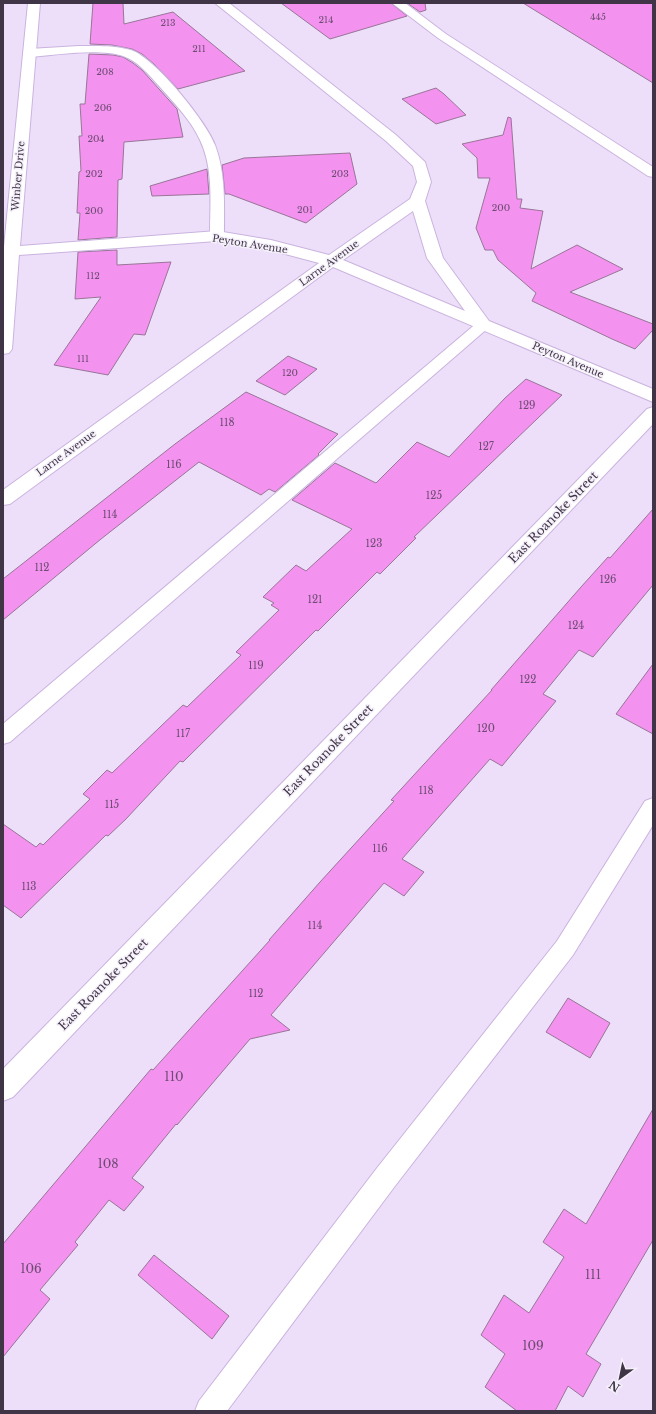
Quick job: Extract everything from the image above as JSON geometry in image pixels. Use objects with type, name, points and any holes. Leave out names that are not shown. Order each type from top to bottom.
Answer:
[{"type":"street","name":"Winber Drive","points":[[3,348],[7,251],[34,3]]},
{"type":"street","points":[[221,3],[391,138],[420,165],[424,182],[417,201],[435,258],[483,324]]},
{"type":"street","name":"Larne Avenue","points":[[3,498],[331,261],[417,201]]},
{"type":"street","name":"Peyton Avenue","points":[[7,251],[217,236],[271,245],[331,261],[653,396]]},
{"type":"street","name":"East Roanoke Street","points":[[3,1088],[653,413]]},
{"type":"lane","points":[[398,3],[442,36],[653,173]]},
{"type":"lane","points":[[29,53],[104,50],[127,53],[144,62],[172,92],[194,120],[209,144],[215,170],[217,236]]},
{"type":"lane","points":[[3,736],[483,324]]},
{"type":"lane","points":[[209,1411],[386,1177],[565,948],[653,807]]},
{"type":"building","points":[[93,3],[123,3],[124,24],[173,12],[245,71],[178,89],[142,54],[132,49],[112,45],[90,44]]},
{"type":"building","points":[[281,3],[391,3],[407,16],[330,39]]},
{"type":"building","points":[[407,3],[425,3],[426,10],[420,12]]},
{"type":"building","points":[[523,3],[653,3],[653,83],[593,46]]},
{"type":"building","points":[[89,54],[123,57],[142,70],[177,109],[183,137],[124,142],[122,179],[118,180],[117,237],[78,240],[80,213],[77,213],[79,172],[81,171],[79,136],[82,136],[80,104],[85,104]]},
{"type":"building","points":[[436,88],[466,115],[436,124],[402,99]]},
{"type":"building","points":[[508,117],[511,118],[517,199],[522,199],[520,208],[543,211],[531,269],[577,245],[623,269],[570,292],[653,324],[653,330],[635,349],[532,301],[536,293],[498,260],[493,250],[485,250],[476,228],[490,178],[478,178],[477,158],[462,144],[503,135]]},
{"type":"building","points":[[350,153],[357,184],[306,223],[229,194],[225,194],[222,165],[244,158]]},
{"type":"building","points":[[207,169],[209,194],[152,196],[150,186]]},
{"type":"building","points":[[117,250],[117,265],[171,262],[145,335],[134,334],[108,375],[54,365],[101,297],[75,299],[78,252]]},
{"type":"building","points":[[288,356],[317,369],[285,395],[256,381]]},
{"type":"building","points":[[526,379],[562,395],[414,537],[416,538],[380,574],[377,572],[318,631],[316,630],[183,762],[180,761],[126,819],[108,836],[106,835],[21,918],[3,905],[3,824],[36,847],[40,843],[43,845],[90,799],[83,794],[107,770],[112,773],[183,705],[187,707],[241,655],[236,652],[279,610],[271,605],[274,603],[263,597],[296,565],[306,571],[352,529],[292,500],[335,463],[376,483],[417,442],[449,457],[505,398]]},
{"type":"building","points":[[246,392],[338,434],[318,454],[319,455],[275,492],[269,489],[261,495],[199,462],[101,539],[3,620],[3,579],[175,444]]},
{"type":"building","points":[[653,509],[653,585],[593,657],[579,650],[543,694],[556,701],[502,766],[490,759],[402,859],[424,872],[404,896],[384,883],[271,1015],[290,1030],[250,1039],[177,1125],[176,1124],[132,1178],[144,1187],[124,1211],[109,1200],[75,1242],[78,1245],[40,1290],[50,1299],[3,1357],[3,1244],[151,1069],[153,1070],[270,940],[320,882],[394,801],[391,800],[492,690],[581,587],[608,557],[610,558]]},
{"type":"building","points":[[653,664],[653,734],[616,714]]},
{"type":"building","points":[[568,998],[610,1023],[590,1058],[546,1032]]},
{"type":"building","points":[[653,1109],[653,1240],[586,1354],[601,1364],[583,1397],[568,1386],[555,1411],[517,1411],[485,1387],[505,1354],[481,1335],[504,1295],[529,1313],[564,1257],[543,1242],[564,1209],[586,1224]]},
{"type":"building","points":[[154,1255],[229,1316],[212,1339],[138,1275]]}]
